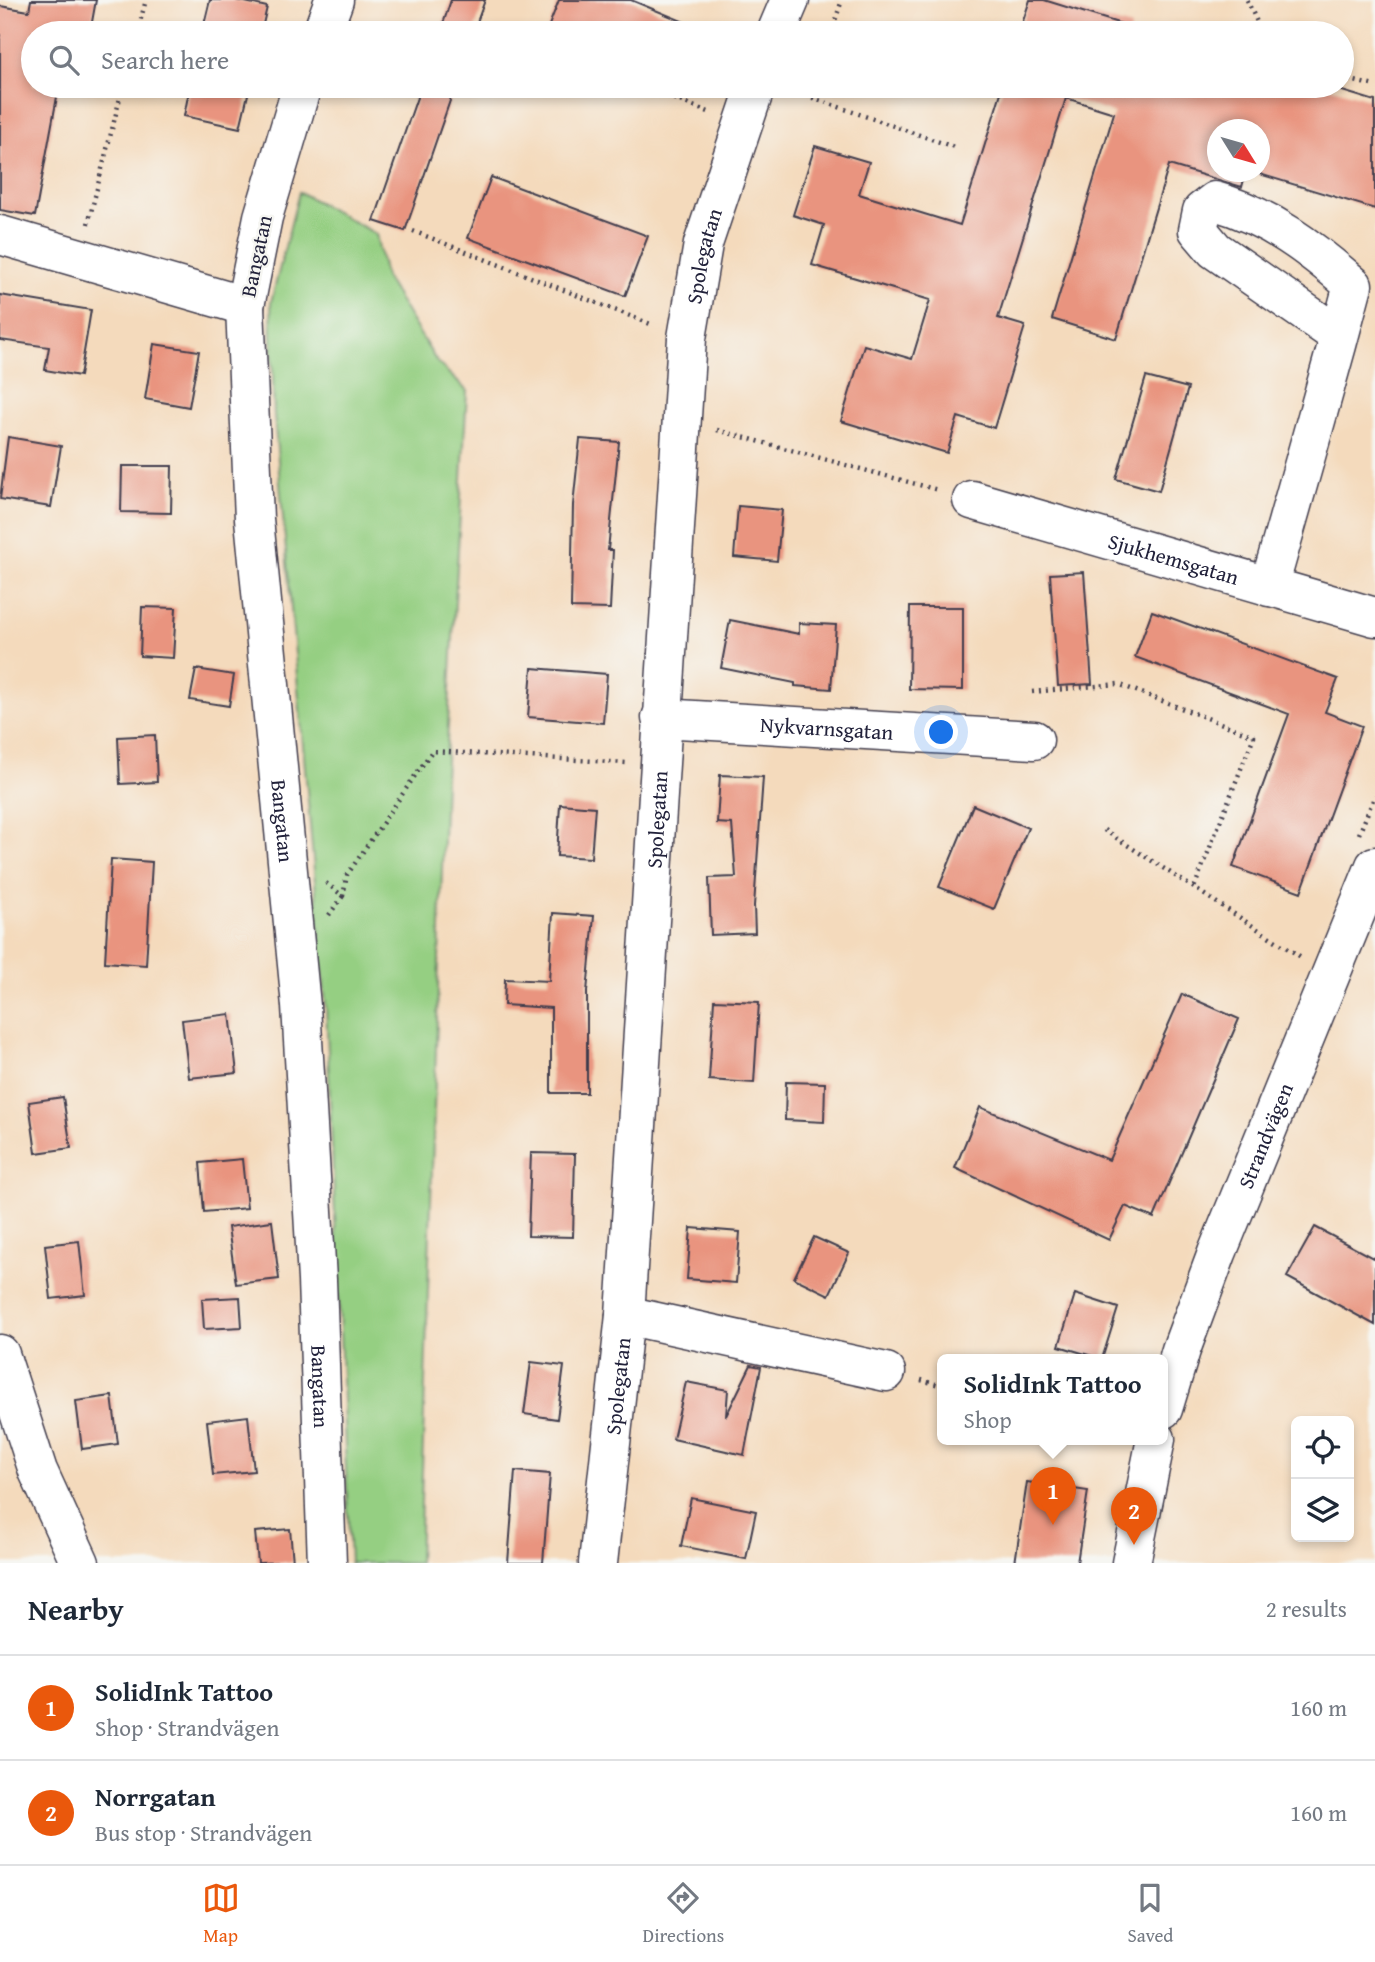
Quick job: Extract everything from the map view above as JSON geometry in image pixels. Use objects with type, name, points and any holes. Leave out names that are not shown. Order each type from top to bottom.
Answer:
[{"type":"street","points":[[326,21],[334,0]]},
{"type":"street","points":[[781,21],[790,0]]},
{"type":"street","name":"Bangatan","points":[[298,98],[263,217],[245,306],[254,519],[301,1006],[316,1266],[327,1563]]},
{"type":"street","name":"Spolegatan","points":[[598,1563],[625,1315],[687,338],[703,244],[751,98]]},
{"type":"street","points":[[0,235],[245,306]]},
{"type":"street","points":[[1269,587],[1339,336]]},
{"type":"street","name":"Sjukhemsgatan","points":[[972,500],[1375,617]]},
{"type":"street","name":"Nykvarnsgatan","points":[[661,718],[1034,740]]},
{"type":"street","name":"Strandvägen","points":[[1168,1394],[1213,1264],[1375,866]]},
{"type":"street","points":[[625,1315],[886,1372]]},
{"type":"street","points":[[0,1354],[38,1471],[80,1563]]},
{"type":"street","points":[[1132,1563],[1155,1445]]},
{"type":"path","points":[[140,21],[146,0]]},
{"type":"path","points":[[835,21],[842,0]]},
{"type":"path","points":[[1247,0],[1257,21]]},
{"type":"path","points":[[1354,81],[1375,86]]},
{"type":"path","points":[[82,260],[94,194],[120,98]]},
{"type":"path","points":[[672,98],[741,125]]},
{"type":"path","points":[[813,98],[957,148]]},
{"type":"path","points":[[413,231],[687,338]]},
{"type":"path","points":[[681,424],[717,430],[972,500]]},
{"type":"path","points":[[1032,692],[1118,684],[1254,736],[1194,888]]},
{"type":"path","points":[[288,855],[343,896],[346,875],[432,751],[658,765]]},
{"type":"path","points":[[1104,831],[1308,961]]},
{"type":"green space","points":[[299,192],[376,234],[385,277],[437,362],[467,391],[445,778],[419,1563],[350,1563],[326,1007],[274,415],[271,302]]},
{"type":"building","points":[[31,0],[96,0],[92,21],[21,21],[21,98],[57,98],[35,216],[0,210],[0,6],[29,11]]},
{"type":"building","points":[[210,0],[236,0],[267,7],[264,21],[205,21]]},
{"type":"building","points":[[451,0],[485,0],[477,21],[444,21]]},
{"type":"building","points":[[559,0],[631,0],[682,21],[551,21]]},
{"type":"building","points":[[1030,0],[1044,0],[1112,21],[1023,21]]},
{"type":"building","points":[[1354,95],[1375,101],[1375,209],[1270,177],[1270,119],[1207,119],[1207,176],[1169,165],[1116,339],[1052,319],[1114,113],[1066,98],[1354,98]]},
{"type":"building","points":[[188,98],[247,98],[240,128],[184,116]]},
{"type":"building","points":[[417,98],[451,98],[405,231],[374,221]]},
{"type":"building","points":[[999,98],[1066,98],[998,318],[1025,326],[994,428],[958,417],[947,453],[841,421],[864,345],[912,359],[930,300],[812,265],[824,225],[793,215],[815,146],[869,162],[859,194],[960,225]]},
{"type":"building","points":[[491,177],[648,236],[625,296],[468,238]]},
{"type":"building","points":[[1225,182],[1243,182],[1242,187]]},
{"type":"building","points":[[0,295],[91,310],[80,376],[45,370],[49,347],[0,340]]},
{"type":"building","points":[[154,344],[199,351],[189,407],[145,399]]},
{"type":"building","points":[[1146,377],[1188,388],[1159,491],[1116,479]]},
{"type":"building","points":[[8,437],[61,446],[51,507],[0,499]]},
{"type":"building","points":[[580,439],[619,442],[608,550],[613,550],[610,609],[571,608],[573,505]]},
{"type":"building","points":[[122,466],[172,466],[171,513],[121,512]]},
{"type":"building","points":[[738,506],[782,510],[777,561],[734,557]]},
{"type":"building","points":[[1084,572],[1092,684],[1058,686],[1050,574]]},
{"type":"building","points":[[142,607],[176,608],[173,658],[140,656]]},
{"type":"building","points":[[910,607],[963,607],[963,690],[909,689]]},
{"type":"building","points":[[1152,611],[1338,679],[1325,712],[1362,726],[1301,892],[1233,867],[1289,714],[1135,657]]},
{"type":"building","points":[[730,620],[799,634],[799,623],[836,625],[831,689],[795,686],[795,683],[721,668]]},
{"type":"building","points":[[532,668],[607,674],[603,723],[528,717]]},
{"type":"building","points":[[196,669],[234,675],[229,706],[190,700]]},
{"type":"building","points":[[155,735],[157,782],[120,784],[118,737]]},
{"type":"building","points":[[720,775],[763,777],[754,906],[755,933],[711,935],[709,878],[736,877],[732,824],[717,823]]},
{"type":"building","points":[[560,804],[595,807],[591,858],[557,856]]},
{"type":"building","points":[[973,805],[1028,828],[994,909],[939,887]]},
{"type":"building","points":[[111,859],[152,862],[146,965],[105,962]]},
{"type":"building","points":[[553,913],[594,916],[587,992],[587,1093],[551,1093],[551,1008],[504,1005],[505,979],[549,981]]},
{"type":"building","points":[[1182,994],[1239,1019],[1154,1218],[1125,1206],[1109,1240],[955,1168],[980,1107],[1109,1160]]},
{"type":"building","points":[[714,1000],[759,1002],[754,1083],[709,1080]]},
{"type":"building","points":[[230,1014],[237,1073],[189,1078],[182,1020]]},
{"type":"building","points":[[786,1082],[825,1083],[824,1122],[785,1120]]},
{"type":"building","points":[[63,1097],[71,1148],[36,1153],[29,1102]]},
{"type":"building","points":[[531,1153],[575,1154],[573,1237],[528,1236]]},
{"type":"building","points":[[242,1159],[247,1208],[204,1212],[200,1163]]},
{"type":"building","points":[[272,1221],[279,1279],[236,1284],[228,1227]]},
{"type":"building","points":[[1315,1227],[1375,1259],[1375,1325],[1287,1277]]},
{"type":"building","points":[[691,1228],[740,1232],[736,1283],[687,1279]]},
{"type":"building","points":[[814,1237],[849,1253],[829,1295],[794,1278]]},
{"type":"building","points":[[79,1241],[85,1295],[51,1299],[45,1245]]},
{"type":"building","points":[[1075,1294],[1118,1308],[1104,1354],[1085,1354],[1059,1346]]},
{"type":"building","points":[[240,1297],[242,1327],[204,1329],[202,1299]]},
{"type":"building","points":[[531,1362],[564,1366],[557,1419],[524,1414]]},
{"type":"building","points":[[751,1365],[761,1367],[744,1455],[673,1439],[686,1382],[728,1390],[726,1416]]},
{"type":"building","points":[[112,1396],[118,1444],[82,1449],[76,1401]]},
{"type":"building","points":[[248,1416],[254,1471],[213,1475],[207,1421]]},
{"type":"building","points":[[515,1471],[550,1474],[543,1563],[508,1563]]},
{"type":"building","points":[[1027,1482],[1088,1491],[1077,1563],[1015,1563]]},
{"type":"building","points":[[691,1498],[756,1511],[746,1559],[681,1546]]},
{"type":"building","points":[[290,1529],[293,1562],[258,1563],[255,1532]]},
{"type":"place","name":"SolidInk Tattoo","points":[[1053,1525]]},
{"type":"place","name":"Norrgatan","points":[[1134,1545]]}]
